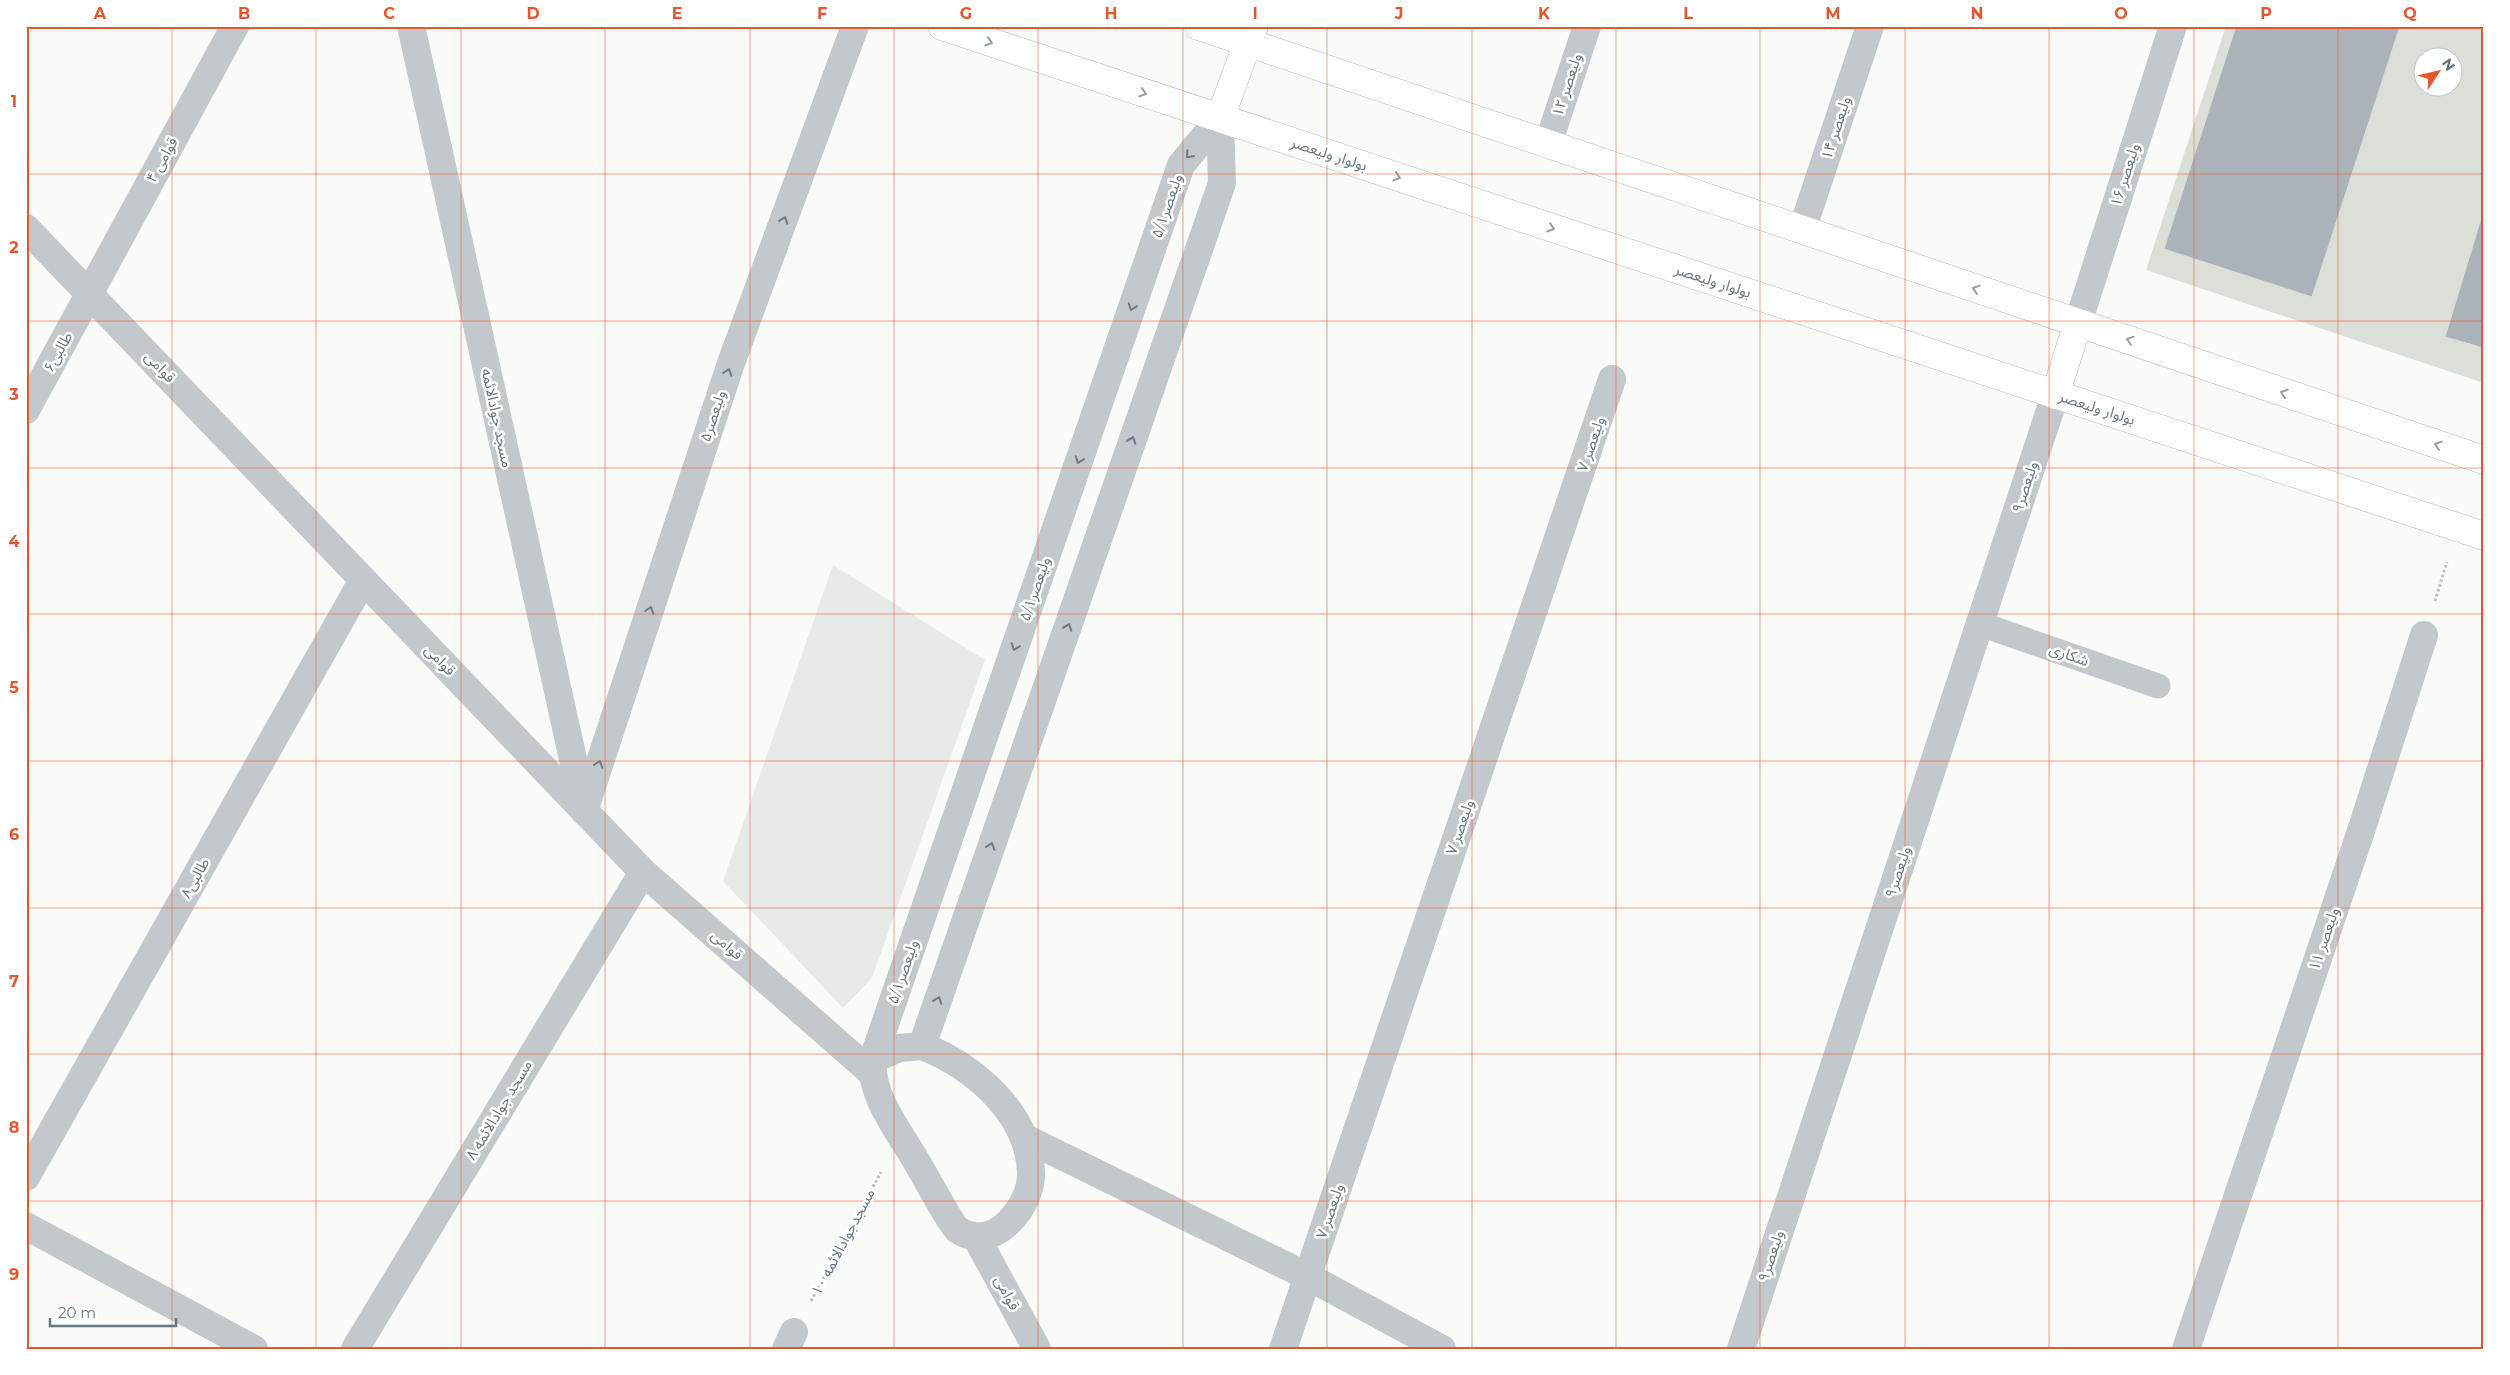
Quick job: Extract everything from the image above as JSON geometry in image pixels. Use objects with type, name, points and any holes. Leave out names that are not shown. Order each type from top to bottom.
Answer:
[{"type":"street","name":"قوامی ۴","points":[[90,294],[235,26]]},
{"type":"street","name":"مسجد جوادالائمه","points":[[411,26],[584,811]]},
{"type":"street","name":"ولیعصر۵","points":[[584,811],[731,363],[856,26]]},
{"type":"street","name":"بولوار ولیعصر","points":[[942,26],[2471,532]]},
{"type":"street","points":[[1199,26],[1251,35],[1548,144],[2484,460]]},
{"type":"street","name":"ولیعصر ۱۲","points":[[1548,144],[1587,26]]},
{"type":"street","name":"ولیعصر ۱۴","points":[[1802,230],[1870,26]]},
{"type":"street","name":"ولیعصر ۱۶","points":[[2078,323],[2172,26]]},
{"type":"street","points":[[922,1046],[1222,183],[1220,118],[1251,35]]},
{"type":"street","name":"ولیعصر۵/۱","points":[[872,1066],[1180,165],[1220,118]]},
{"type":"street","name":"قوامی","points":[[26,228],[643,872],[872,1066]]},
{"type":"street","name":"طالبی۶","points":[[26,410],[90,294]]},
{"type":"street","points":[[2055,395],[2078,323]]},
{"type":"street","name":"ولیعصر ۷","points":[[1282,1349],[1612,379]]},
{"type":"street","name":"ولیعصر۹","points":[[1741,1349],[2055,395]]},
{"type":"street","name":"طالبی۸","points":[[26,1177],[363,580]]},
{"type":"street","name":"ولیعصر ۱۱","points":[[2186,1349],[2362,828],[2424,635]]},
{"type":"street","name":"۸ مسجد جوادالائمه","points":[[355,1349],[643,872]]},
{"type":"street","points":[[922,1046],[961,1066],[1006,1105],[1025,1138],[1031,1171],[1028,1192],[1014,1216],[997,1233],[976,1237],[957,1229],[900,1135],[876,1088],[872,1066],[899,1048],[922,1046]]},
{"type":"street","points":[[1025,1138],[1307,1276],[1442,1349]]},
{"type":"street","points":[[26,1226],[254,1349]]},
{"type":"street","name":"قوامی","points":[[976,1237],[1037,1349]]},
{"type":"lane","name":"شکاری","points":[[1980,624],[2158,686]]},
{"type":"path","points":[[2424,635],[2471,532]]},
{"type":"path","name":"مسجدجوادالائمه ۱۰","points":[[790,1340],[900,1135]]},
{"type":"shaded area","points":[[2226,26],[2484,26],[2484,383],[2146,270]]},
{"type":"shaded area","points":[[833,565],[985,660],[872,978],[843,1008],[723,881]]},
{"type":"building","points":[[2236,26],[2400,26],[2312,297],[2164,249]]},
{"type":"building","points":[[2484,209],[2484,348],[2445,337]]}]
